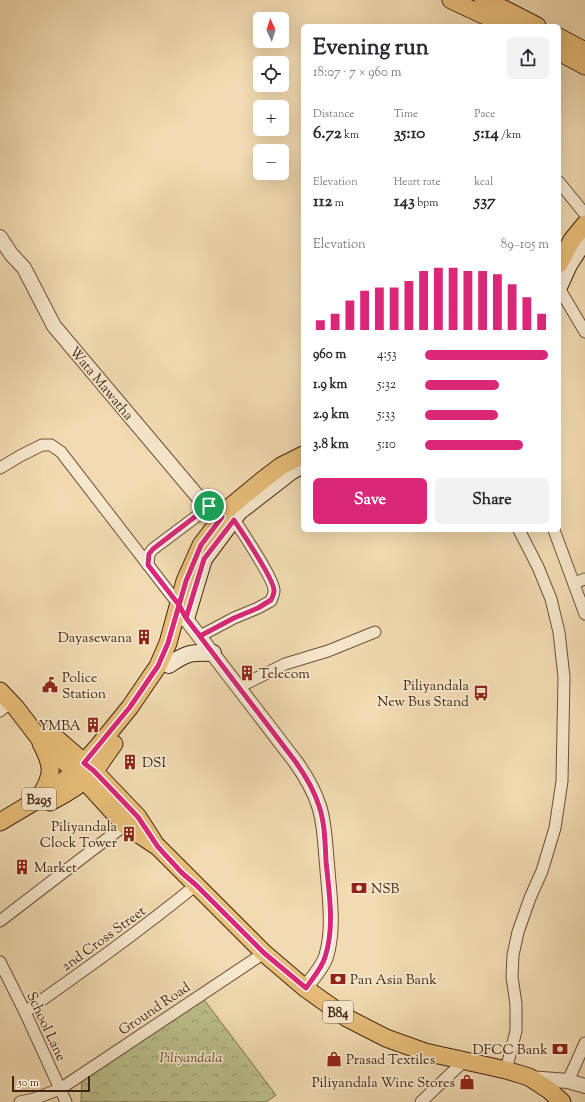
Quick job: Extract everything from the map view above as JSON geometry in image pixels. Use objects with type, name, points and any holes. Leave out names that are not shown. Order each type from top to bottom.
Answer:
[{"type":"main road","points":[[451,0],[503,24]]},
{"type":"main road","points":[[484,0],[533,24]]},
{"type":"main road","points":[[561,38],[585,51]]},
{"type":"main road","points":[[561,53],[585,66]]},
{"type":"main road","points":[[561,260],[572,240],[585,224]]},
{"type":"main road","points":[[561,283],[569,265],[585,240]]},
{"type":"main road","points":[[85,772],[152,694],[164,676],[169,665],[183,612],[186,581],[201,545],[222,514],[259,482],[281,466],[301,456]]},
{"type":"main road","points":[[222,514],[239,512],[301,465]]},
{"type":"main road","points":[[85,772],[158,666],[183,612]]},
{"type":"main road","points":[[169,665],[187,654],[196,652],[212,653]]},
{"type":"main road","name":"B84","points":[[7,703],[31,717],[85,772],[125,825],[158,847]]},
{"type":"main road","name":"B84","points":[[7,703],[39,738],[85,772],[138,817],[158,847],[182,873],[264,953],[306,988],[347,1018],[386,1038],[425,1052],[506,1070],[529,1078],[548,1090],[562,1102]]},
{"type":"main road","points":[[37,800],[48,784],[50,771],[49,759],[39,738]]},
{"type":"main road","name":"B295","points":[[0,822],[85,772]]},
{"type":"main road","name":"B295","points":[[0,826],[29,815],[72,790],[85,772]]},
{"type":"street","points":[[561,184],[585,214]]},
{"type":"street","name":"Wata Mawatha","points":[[0,237],[11,254],[24,268],[54,326],[199,498],[222,514]]},
{"type":"street","points":[[561,290],[585,332]]},
{"type":"street","points":[[0,468],[42,445],[51,445],[61,452],[148,565],[212,653],[295,761],[308,781],[319,807],[324,833],[330,898],[330,942],[325,959],[306,988]]},
{"type":"street","points":[[148,565],[149,554],[153,549],[222,514],[253,549],[271,581],[274,590],[271,600],[258,608],[234,618],[200,636]]},
{"type":"street","points":[[506,1070],[516,1031],[516,1004],[512,977],[513,955],[518,932],[530,898],[542,871],[555,828],[562,781],[564,677],[559,632],[551,600],[538,566],[520,532]]},
{"type":"street","points":[[555,532],[585,614]]},
{"type":"street","points":[[574,583],[585,579]]},
{"type":"street","points":[[239,687],[285,664],[328,651],[375,632]]},
{"type":"street","points":[[0,921],[125,825]]},
{"type":"street","name":"2nd Cross Street","points":[[25,1012],[86,970],[160,915],[196,885]]},
{"type":"street","name":"Ground Road","points":[[20,1102],[34,1099],[60,1089],[264,953]]},
{"type":"street","name":"School Lane","points":[[0,962],[25,1012],[66,1102]]},
{"type":"street","points":[[568,1081],[585,1043]]},
{"type":"street","points":[[421,1102],[464,1060]]},
{"type":"street","points":[[529,1078],[568,1081],[585,1086]]},
{"type":"green space","name":"Piliyandala","points":[[202,997],[276,1095],[266,1102],[81,1102],[82,1073]]},
{"type":"place","name":"Dayasewana","points":[[144,637]]},
{"type":"place","name":"Telecom","points":[[247,673]]},
{"type":"place","name":"Police Station","points":[[50,685]]},
{"type":"place","name":"Piliyandala New Bus Stand","points":[[481,693]]},
{"type":"place","name":"YMBA","points":[[93,725]]},
{"type":"place","name":"DSI","points":[[130,762]]},
{"type":"place","name":"Piliyandala Clock Tower","points":[[129,834]]},
{"type":"place","name":"Market","points":[[22,867]]},
{"type":"place","name":"NSB","points":[[359,888]]},
{"type":"place","name":"Pan Asia Bank","points":[[338,979]]},
{"type":"place","name":"DFCC Bank","points":[[560,1049]]},
{"type":"place","name":"Prasad Textiles","points":[[334,1059]]},
{"type":"place","name":"Piliyandala Wine Stores","points":[[467,1082]]},
{"type":"route","points":[[209,506],[153,549],[149,554],[148,565],[179,605],[186,618],[200,636],[234,618],[258,608],[271,600],[274,590],[271,581],[253,549],[234,520],[204,559],[186,618],[295,761],[308,781],[319,807],[324,833],[330,905],[330,942],[325,959],[306,988],[264,953],[182,873],[158,847],[138,817],[94,771],[84,763],[130,707],[158,666],[168,643],[179,605],[186,581],[201,545],[222,517],[209,506]]}]
